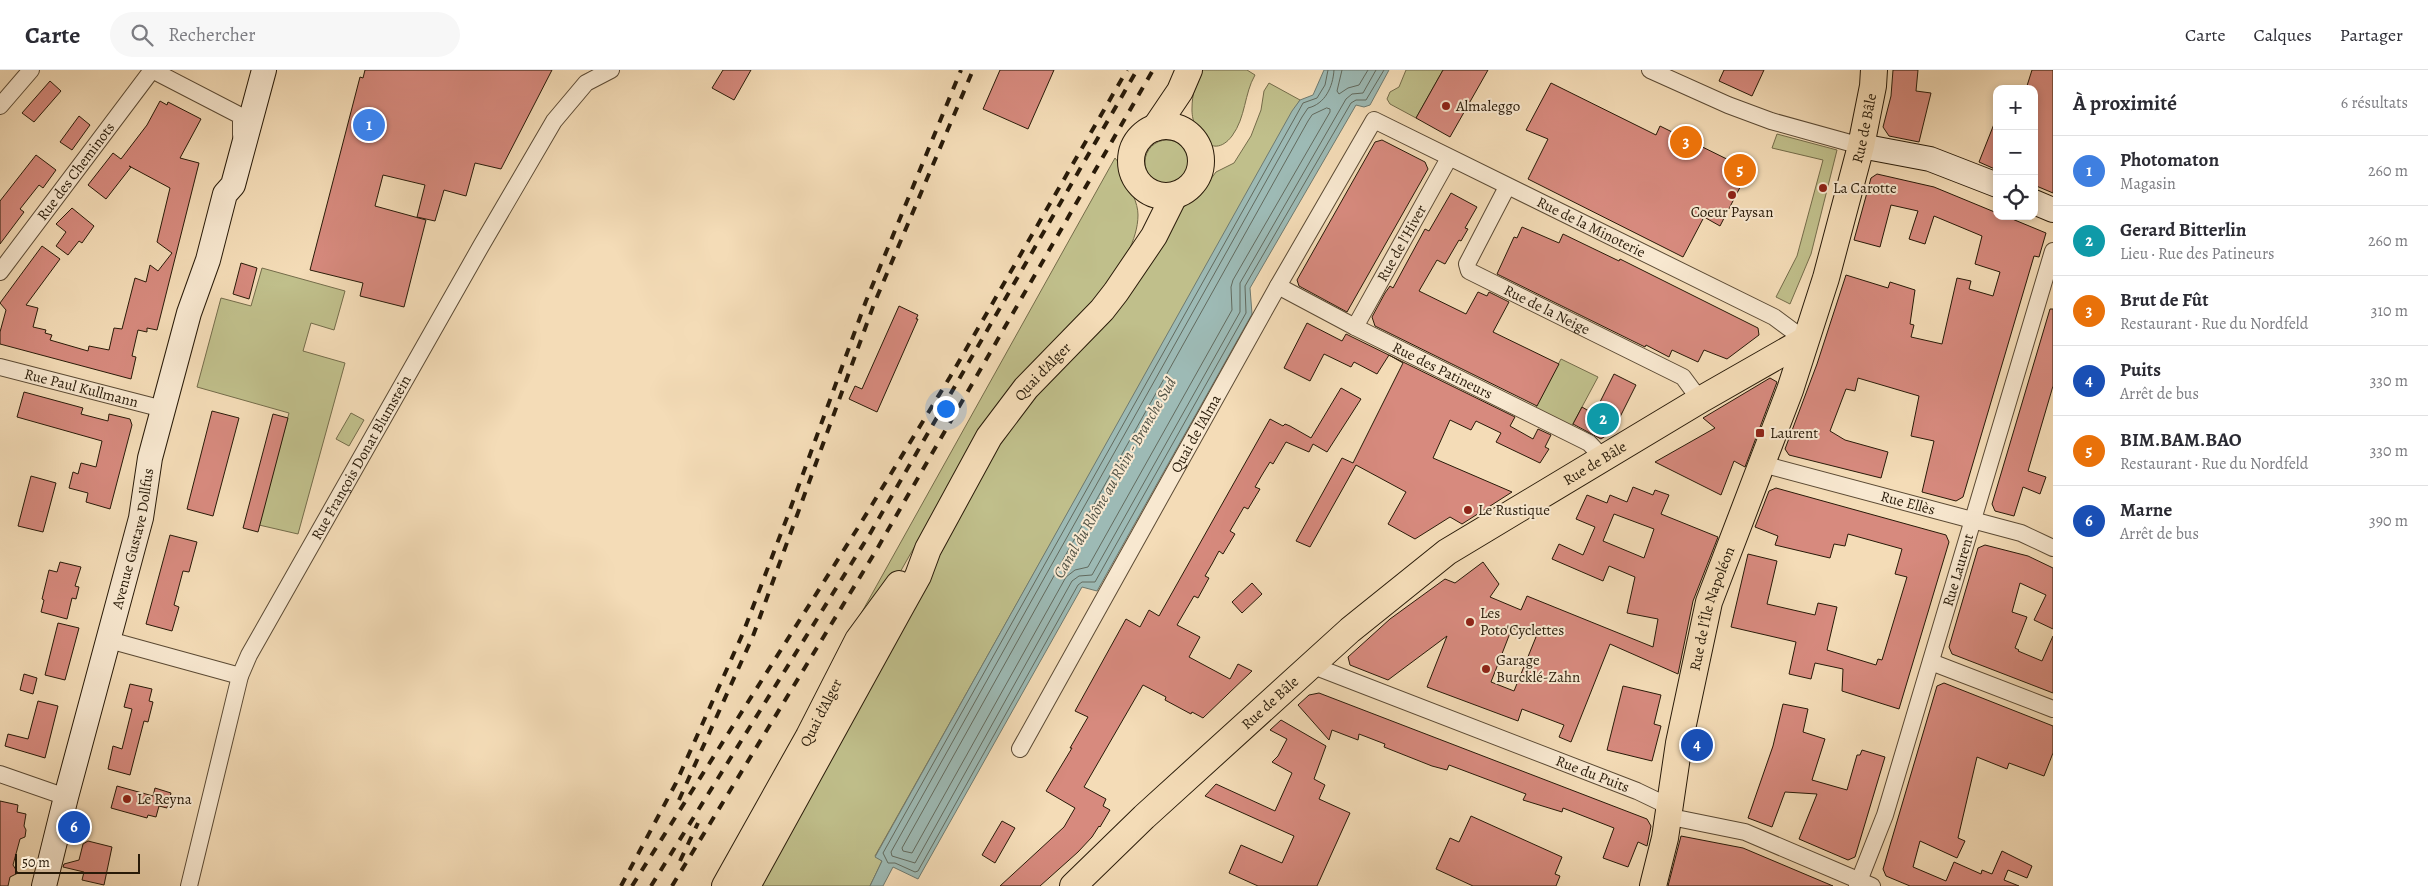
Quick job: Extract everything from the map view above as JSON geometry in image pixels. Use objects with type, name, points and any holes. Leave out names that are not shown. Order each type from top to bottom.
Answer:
[{"type":"main road","name":"Avenue Gustave Dollfus","points":[[225,194],[221,184],[236,114],[249,70]]},
{"type":"main road","name":"Avenue Gustave Dollfus","points":[[44,886],[142,512],[149,465],[189,312],[208,260],[225,194],[233,185],[264,70]]},
{"type":"main road","name":"Rue de Bâle","points":[[1073,886],[1152,810],[1350,630],[1447,552],[1700,400],[1806,340],[1826,278],[1861,146],[1874,70]]},
{"type":"main road","name":"Quai d'Alger","points":[[1139,255],[1145,208],[1142,187],[1132,172],[1132,154],[1140,138],[1155,128],[1184,80]]},
{"type":"main road","name":"Quai d'Alger","points":[[747,886],[918,576],[928,549],[990,437],[1026,388],[1102,310],[1154,236],[1174,196],[1194,184],[1201,170],[1201,154],[1199,147],[1188,133],[1184,80]]},
{"type":"main road","points":[[1155,128],[1172,126],[1188,133]]},
{"type":"main road","points":[[1861,146],[1930,159],[1993,183]]},
{"type":"main road","points":[[1142,187],[1157,196],[1174,196]]},
{"type":"main road","points":[[2038,204],[2053,210]]},
{"type":"main road","name":"Rue de l'Île Napoléon","points":[[1653,886],[1670,809],[1679,743],[1709,602],[1790,390],[1806,340]]},
{"type":"main road","name":"Quai d'Alger","points":[[725,886],[809,736],[858,640],[910,567],[928,549]]},
{"type":"street","points":[[0,106],[31,70]]},
{"type":"street","points":[[152,70],[241,116],[240,134],[244,144]]},
{"type":"street","name":"Rue des Cheminots","points":[[0,272],[152,70]]},
{"type":"street","name":"Rue François Donat Blumstein","points":[[189,886],[240,676],[249,654],[480,246],[554,121],[586,83],[611,70]]},
{"type":"street","points":[[1650,70],[1728,105],[1771,121],[1861,146]]},
{"type":"street","name":"Rue de la Minoterie","points":[[1374,120],[1774,317],[1806,340]]},
{"type":"street","name":"Quai de l'Alma","points":[[1020,749],[1278,286],[1374,120]]},
{"type":"street","name":"Rue de l'Hiver","points":[[1355,327],[1449,158]]},
{"type":"street","name":"Rue de la Neige","points":[[1507,187],[1467,264],[1470,271],[1683,377],[1700,400]]},
{"type":"street","name":"Rue Laurent","points":[[1863,884],[2053,251]]},
{"type":"street","name":"Rue des Patineurs","points":[[1278,286],[1355,327],[1589,443],[1604,459]]},
{"type":"street","name":"Rue Paul Kullmann","points":[[0,367],[163,409]]},
{"type":"street","name":"Rue Ellès","points":[[1762,464],[2021,533],[2053,548]]},
{"type":"street","points":[[109,640],[240,676]]},
{"type":"street","points":[[1931,662],[2053,709]]},
{"type":"street","name":"Rue du Puits","points":[[1311,665],[1637,791],[1660,802],[1670,809],[1676,818],[1745,832],[1863,884]]},
{"type":"street","points":[[0,774],[66,797]]},
{"type":"shaded area","points":[[1200,70],[1247,70],[1255,75],[1251,82],[1237,129],[1224,143],[1217,146],[1210,145],[1199,134],[1193,117],[1193,98]]},
{"type":"shaded area","points":[[1406,70],[1443,70],[1416,118],[1390,104],[1387,99],[1390,92],[1399,87]]},
{"type":"shaded area","points":[[1269,83],[1300,100],[875,856],[882,861],[870,886],[754,886],[994,447],[1176,210],[1201,192],[1216,172],[1234,163],[1251,136],[1261,110],[1264,91]]},
{"type":"shaded area","points":[[1777,134],[1837,150],[1811,254],[1790,304],[1776,297],[1797,256],[1823,160],[1772,148]]},
{"type":"shaded area","points":[[1167,140],[1179,144],[1185,150],[1189,162],[1185,174],[1179,180],[1167,184],[1155,180],[1149,174],[1145,162],[1149,150],[1155,144]]},
{"type":"shaded area","points":[[1115,158],[1134,196],[1138,210],[1135,234],[1123,261],[1108,286],[981,430],[899,574],[858,619]]},
{"type":"shaded area","points":[[262,268],[345,291],[334,330],[311,323],[303,351],[345,363],[298,534],[259,525],[289,413],[197,387],[221,298],[251,306]]},
{"type":"shaded area","points":[[1561,359],[1598,377],[1568,433],[1532,415]]},
{"type":"shaded area","points":[[351,413],[364,420],[349,446],[336,439]]},
{"type":"water","name":"Canal du Rhône au Rhin - Branche Sud","points":[[1324,70],[1389,70],[1370,105],[1364,107],[1356,105],[1250,288],[1252,314],[1097,591],[1082,587],[918,879],[893,867],[883,886],[870,886],[882,861],[875,857],[1292,111],[1300,100],[1313,95]]},
{"type":"building","points":[[365,70],[552,70],[501,169],[475,163],[466,196],[444,190],[435,221],[417,217],[425,185],[383,175],[375,206],[426,220],[404,307],[360,296],[363,283],[310,270],[360,77],[363,78]]},
{"type":"building","points":[[723,70],[751,70],[734,100],[712,88]]},
{"type":"building","points":[[1000,70],[1054,70],[1028,129],[983,109]]},
{"type":"building","name":"Almaleggo","points":[[1443,70],[1488,70],[1450,137],[1416,118]]},
{"type":"building","points":[[1724,70],[1764,70],[1752,96],[1719,81]]},
{"type":"building","points":[[1893,70],[1918,70],[1916,91],[1931,93],[1919,142],[1889,136],[1883,127],[1891,96]]},
{"type":"building","points":[[2032,70],[2053,70],[2053,193],[2038,187],[2038,85],[2027,85]]},
{"type":"building","points":[[50,81],[61,91],[34,122],[22,113]]},
{"type":"building","points":[[1551,83],[1656,135],[1660,126],[1749,170],[1720,226],[1704,217],[1683,257],[1528,179],[1548,139],[1526,130]]},
{"type":"building","points":[[160,101],[167,105],[168,102],[201,119],[180,158],[199,163],[157,330],[147,328],[147,332],[138,330],[132,356],[136,357],[131,379],[0,344],[0,332],[6,310],[0,303],[42,246],[60,259],[26,305],[38,308],[33,327],[46,330],[45,333],[52,335],[50,340],[88,351],[89,346],[109,350],[114,328],[122,329],[135,278],[146,282],[150,265],[158,271],[172,253],[157,242],[170,188],[131,167],[106,199],[88,185],[113,153],[121,159],[147,125]]},
{"type":"building","points":[[79,116],[90,125],[72,150],[60,142]]},
{"type":"building","points":[[1993,127],[1993,168],[1979,162]]},
{"type":"building","points":[[1382,140],[1425,162],[1428,169],[1347,312],[1299,286],[1297,280],[1375,142]]},
{"type":"building","points":[[36,155],[56,170],[43,188],[39,185],[20,209],[24,212],[0,244],[0,201]]},
{"type":"building","points":[[1877,174],[1934,187],[1993,211],[1993,220],[2015,220],[2046,233],[2039,257],[2034,256],[1963,497],[1956,501],[1922,492],[1934,441],[1911,436],[1919,396],[1858,378],[1855,391],[1846,389],[1830,431],[1845,440],[1888,452],[1881,478],[1789,455],[1785,449],[1817,364],[1846,275],[1888,288],[1890,282],[1915,290],[1910,324],[1914,325],[1911,337],[1942,344],[1957,278],[1971,281],[1969,289],[1993,296],[2000,272],[1975,264],[1982,236],[1934,216],[1925,244],[1909,239],[1918,211],[1891,205],[1880,247],[1854,240],[1871,178]]},
{"type":"building","points":[[1451,193],[1477,207],[1465,228],[1468,229],[1461,241],[1459,240],[1445,264],[1437,260],[1419,291],[1466,314],[1478,292],[1487,296],[1489,292],[1509,302],[1493,332],[1559,364],[1537,406],[1375,326],[1372,317],[1385,293],[1390,286],[1393,288],[1425,229],[1429,231]]},
{"type":"building","points":[[72,208],[94,226],[82,243],[79,241],[68,255],[56,246],[66,232],[56,224]]},
{"type":"building","points":[[1522,227],[1559,243],[1563,234],[1619,261],[1620,259],[1758,328],[1759,335],[1727,359],[1704,350],[1698,362],[1672,350],[1669,357],[1646,345],[1645,347],[1497,274],[1514,237],[1517,238]]},
{"type":"building","points":[[241,263],[257,268],[249,299],[233,294]]},
{"type":"building","points":[[899,306],[918,315],[916,319],[918,319],[877,412],[849,399],[855,386],[862,389]]},
{"type":"building","points":[[2050,309],[2053,309],[2053,386],[2028,471],[2046,477],[2040,494],[2023,487],[2014,516],[1995,511],[1992,504]]},
{"type":"building","points":[[1307,323],[1342,341],[1346,334],[1389,355],[1377,374],[1354,362],[1351,367],[1324,354],[1310,381],[1284,368]]},
{"type":"building","points":[[1390,356],[1515,417],[1510,426],[1533,439],[1538,429],[1551,435],[1545,447],[1549,449],[1540,463],[1496,442],[1501,433],[1476,421],[1471,430],[1450,420],[1433,458],[1512,492],[1462,524],[1450,517],[1415,539],[1388,524],[1406,492],[1356,465],[1310,547],[1296,541],[1342,458],[1353,463],[1403,363]]},
{"type":"building","points":[[1614,374],[1636,385],[1613,431],[1601,439],[1573,424],[1582,407],[1594,414]]},
{"type":"building","points":[[1770,378],[1777,382],[1745,467],[1734,461],[1721,495],[1655,462],[1715,428],[1703,418]]},
{"type":"building","points":[[1341,388],[1361,399],[1327,452],[1313,444],[1309,452],[1286,442],[1273,464],[1270,462],[1255,487],[1260,489],[1248,509],[1244,507],[1230,531],[1235,534],[1223,554],[1219,551],[1205,576],[1209,578],[1198,598],[1194,596],[1177,625],[1200,637],[1189,657],[1230,679],[1238,664],[1252,671],[1203,718],[1192,712],[1191,714],[1165,700],[1166,697],[1143,685],[1084,787],[1106,799],[1103,806],[1110,810],[1100,827],[1078,852],[1040,886],[1000,886],[1064,827],[1075,808],[1046,791],[1088,717],[1075,711],[1126,619],[1140,627],[1149,610],[1159,616],[1270,419],[1283,426],[1285,424],[1290,426],[1311,438]]},
{"type":"building","points":[[24,392],[83,408],[81,414],[108,421],[109,414],[130,419],[132,425],[110,509],[86,502],[88,493],[69,488],[73,472],[78,474],[81,463],[96,467],[102,441],[17,417]]},
{"type":"building","points":[[212,411],[239,418],[213,516],[187,509]]},
{"type":"building","points":[[273,414],[288,418],[258,532],[243,528]]},
{"type":"building","points":[[31,476],[56,483],[43,532],[18,526]]},
{"type":"building","points":[[1633,487],[1653,495],[1655,490],[1669,495],[1661,514],[1718,537],[1693,601],[1678,674],[1610,644],[1571,742],[1559,737],[1564,725],[1522,709],[1518,721],[1427,687],[1447,636],[1388,680],[1350,665],[1348,657],[1390,619],[1445,579],[1455,583],[1483,562],[1499,584],[1490,597],[1521,610],[1527,596],[1653,647],[1658,619],[1627,613],[1635,577],[1609,566],[1603,581],[1552,559],[1559,544],[1583,555],[1595,527],[1576,519],[1587,495],[1607,503],[1610,495],[1627,502]],"holes":[[[1614,514],[1654,529],[1644,558],[1603,541]],[[1512,628],[1536,637],[1514,691],[1491,682]]]},
{"type":"building","points":[[1776,488],[1946,535],[1949,542],[1899,709],[1842,691],[1843,669],[1815,663],[1811,679],[1789,674],[1796,642],[1731,627],[1748,554],[1777,561],[1767,604],[1815,615],[1818,603],[1837,607],[1827,650],[1876,665],[1878,659],[1882,660],[1907,577],[1895,574],[1902,549],[1848,534],[1845,546],[1834,544],[1830,558],[1775,545],[1778,536],[1755,527],[1769,491]]},
{"type":"building","points":[[170,535],[197,542],[189,572],[183,571],[174,605],[179,607],[172,631],[146,624]]},
{"type":"building","points":[[1985,545],[2028,556],[2053,568],[2053,629],[2034,620],[2046,595],[2020,583],[2012,612],[2027,617],[2015,648],[2018,651],[2042,661],[2053,636],[2053,693],[1952,654],[1949,647],[1978,548]]},
{"type":"building","points":[[60,562],[81,567],[75,586],[79,587],[76,599],[72,598],[67,619],[41,612],[49,570],[57,572]]},
{"type":"building","points":[[1252,583],[1262,594],[1242,613],[1232,602]]},
{"type":"building","points":[[58,623],[79,628],[65,680],[45,675]]},
{"type":"building","points":[[24,674],[37,678],[33,694],[20,690]]},
{"type":"building","points":[[1944,683],[2053,726],[2053,753],[2044,776],[2009,763],[2007,769],[1977,757],[1958,838],[1965,841],[1957,858],[1920,841],[1913,867],[1946,881],[1954,862],[1981,874],[1982,870],[1992,874],[2002,851],[2032,866],[2027,878],[2008,870],[2004,880],[2019,886],[1910,886],[1886,876],[1883,869],[1937,686]]},
{"type":"building","points":[[130,684],[152,689],[149,701],[153,702],[148,722],[144,721],[130,775],[108,769],[113,746],[122,749],[132,709],[124,707]]},
{"type":"building","points":[[1623,686],[1661,695],[1654,724],[1661,726],[1652,761],[1607,750]]},
{"type":"building","points":[[1319,693],[1647,819],[1651,826],[1647,846],[1638,842],[1628,867],[1603,858],[1614,828],[1563,808],[1562,812],[1523,800],[1526,794],[1449,765],[1447,770],[1432,766],[1384,747],[1385,744],[1359,734],[1358,740],[1332,730],[1329,740],[1298,705],[1309,695]]},
{"type":"building","points":[[38,701],[58,706],[45,758],[5,746],[8,734],[28,739]]},
{"type":"building","points":[[1783,704],[1808,709],[1803,732],[1825,739],[1812,780],[1847,790],[1857,755],[1860,755],[1862,750],[1885,757],[1855,857],[1848,860],[1799,839],[1817,794],[1785,792],[1772,827],[1748,818],[1773,746]]},
{"type":"building","points":[[1281,720],[1326,746],[1314,779],[1325,785],[1319,799],[1350,813],[1317,886],[1258,886],[1229,873],[1241,845],[1282,863],[1294,836],[1205,796],[1216,784],[1275,811],[1292,773],[1272,762],[1278,756],[1287,739],[1270,730]]},
{"type":"building","points":[[117,786],[153,796],[155,788],[171,793],[167,808],[159,806],[156,817],[148,815],[147,818],[111,808]]},
{"type":"building","points":[[0,801],[18,805],[17,812],[26,814],[25,837],[20,839],[13,865],[18,873],[10,877],[8,886],[0,886]]},
{"type":"building","points":[[1471,816],[1562,857],[1555,874],[1560,876],[1556,886],[1473,886],[1436,869],[1450,838],[1459,842]]},
{"type":"building","points":[[1002,821],[1015,828],[995,863],[982,855]]},
{"type":"building","points":[[1681,836],[1743,848],[1833,886],[1668,886]]},
{"type":"building","points":[[88,841],[112,847],[104,885],[82,880],[84,872],[63,867],[64,864],[79,860],[83,844]]},
{"type":"railway","points":[[621,886],[676,783],[743,633],[866,301],[961,70]]},
{"type":"railway","points":[[679,800],[753,636],[874,304],[973,70]]},
{"type":"railway","points":[[632,886],[859,526],[950,377],[1127,70]]},
{"type":"railway","points":[[651,886],[871,532],[1137,70]]},
{"type":"railway","points":[[672,886],[877,549],[1153,70]]},
{"type":"railway","points":[[680,861],[698,823]]},
{"type":"place","name":"Almaleggo","points":[[1446,106]]},
{"type":"place","name":"Photomaton","points":[[369,125]]},
{"type":"place","name":"Brut de Fût","points":[[1686,142]]},
{"type":"place","name":"BIM.BAM.BAO","points":[[1740,170]]},
{"type":"place","name":"La Carotte","points":[[1823,188]]},
{"type":"place","name":"Coeur Paysan","points":[[1732,195]]},
{"type":"place","name":"Gerard Bitterlin","points":[[1603,419]]},
{"type":"place","name":"Laurent","points":[[1760,433]]},
{"type":"place","name":"Le Rustique","points":[[1468,510]]},
{"type":"place","name":"Les Poto'Cyclettes","points":[[1470,622]]},
{"type":"place","name":"Garage Burcklé-Zahn","points":[[1486,669]]},
{"type":"place","name":"Puits","points":[[1697,745]]},
{"type":"place","name":"Le Reyna","points":[[127,799]]},
{"type":"place","name":"Marne","points":[[74,827]]}]
